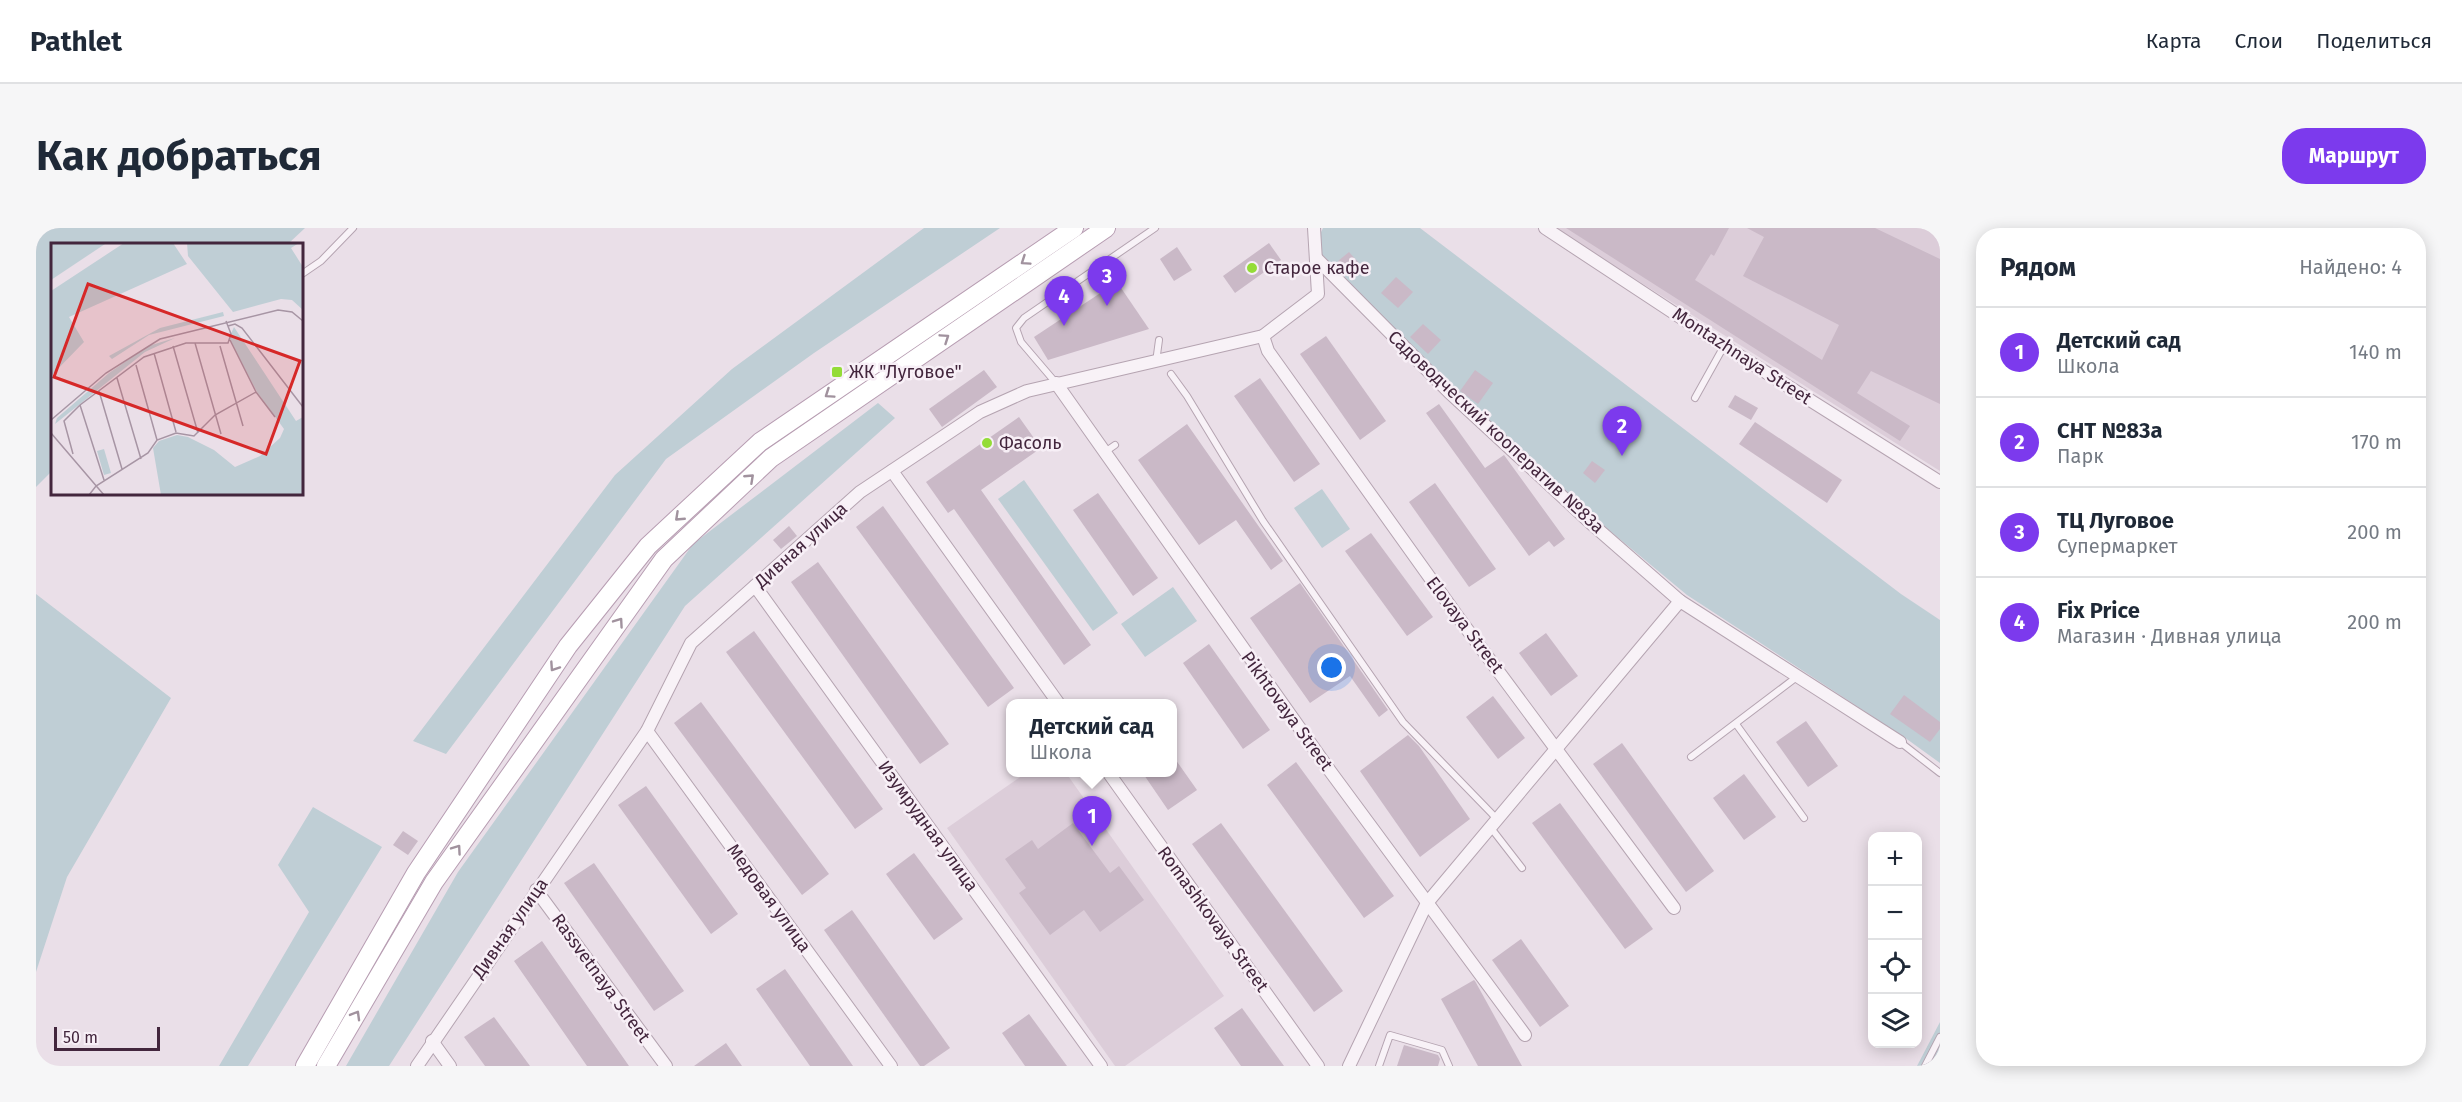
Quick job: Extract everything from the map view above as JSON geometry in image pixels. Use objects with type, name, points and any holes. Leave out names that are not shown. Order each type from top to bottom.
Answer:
[{"type":"main road","points":[[305,1066],[416,873],[568,646],[648,546],[760,442],[1074,228]]},
{"type":"main road","points":[[326,1066],[434,882],[664,559],[771,458],[1106,228]]},
{"type":"street","name":"Дивная улица","points":[[417,1066],[647,730],[691,643],[860,492],[980,412],[1027,391],[1056,383],[1263,336],[1318,294],[1314,228]]},
{"type":"street","name":"Montazhnaya Street","points":[[1545,228],[1725,346],[1940,482]]},
{"type":"street","name":"Садоводческий кооператив №83а","points":[[1317,260],[1449,392],[1593,525],[1680,601],[1900,742]]},
{"type":"street","name":"Elovaya Street","points":[[1263,336],[1268,351],[1340,454],[1674,908]]},
{"type":"street","name":"Pikhtovaya Street","points":[[1056,383],[1110,449],[1309,742],[1525,1035]]},
{"type":"street","points":[[892,471],[1055,699]]},
{"type":"street","name":"Изумрудная улица","points":[[755,586],[1101,1066]]},
{"type":"street","points":[[1348,1066],[1427,903],[1680,601]]},
{"type":"street","name":"Медовая улица","points":[[647,730],[891,1066]]},
{"type":"street","name":"Romashkovaya Street","points":[[1112,777],[1318,1066]]},
{"type":"street","name":"Rassvetnaya Street","points":[[536,890],[666,1066]]},
{"type":"street","points":[[432,1041],[450,1066]]},
{"type":"lane","points":[[303,273],[321,261],[353,228]]},
{"type":"lane","points":[[1056,383],[1021,342],[1016,328],[1024,318],[1155,228]]},
{"type":"lane","points":[[1156,362],[1159,340]]},
{"type":"lane","points":[[1695,398],[1725,346]]},
{"type":"lane","points":[[1171,374],[1187,396],[1263,521],[1403,722],[1494,823],[1522,868]]},
{"type":"lane","points":[[1691,757],[1799,676]]},
{"type":"lane","points":[[1736,724],[1804,818]]},
{"type":"lane","points":[[1900,742],[1940,772]]},
{"type":"lane","points":[[1379,1066],[1390,1035],[1442,1050],[1449,1066]]},
{"type":"lane","points":[[1925,1066],[1940,1037]]},
{"type":"shaded area","points":[[36,228],[305,228],[289,243],[51,243],[51,472],[36,487]]},
{"type":"shaded area","points":[[924,228],[1000,228],[814,353],[666,459],[446,754],[413,741],[615,475],[732,369]]},
{"type":"shaded area","points":[[1323,228],[1420,228],[1901,594],[1940,620],[1940,763],[1687,595],[1598,521],[1452,391],[1312,251]]},
{"type":"shaded area","points":[[1554,228],[1926,228],[1940,235],[1940,471]]},
{"type":"shaded area","points":[[878,403],[895,418],[685,606],[389,1066],[346,1066],[458,872],[693,544]]},
{"type":"shaded area","points":[[1024,480],[1118,613],[1093,631],[998,499]]},
{"type":"shaded area","points":[[1322,489],[1350,529],[1322,548],[1294,508]]},
{"type":"shaded area","points":[[1173,587],[1197,621],[1145,657],[1121,624]]},
{"type":"shaded area","points":[[36,594],[171,698],[67,877],[36,972]]},
{"type":"shaded area","points":[[1020,777],[1069,777],[1224,996],[1125,1066],[1115,1066],[947,828]]},
{"type":"shaded area","points":[[313,807],[382,847],[248,1066],[219,1066],[309,912],[278,865]]},
{"type":"shaded area","points":[[1940,1022],[1940,1066],[1917,1066]]},
{"type":"building","points":[[1566,228],[1729,228],[1714,256],[1711,254],[1695,280],[1822,360],[1839,325],[1743,276],[1764,237],[1747,228],[1875,228],[1940,259],[1940,404],[1871,371],[1857,393],[1910,426],[1900,441]]},
{"type":"building","name":"Старое кафе","points":[[1269,243],[1281,260],[1235,293],[1223,276]]},
{"type":"building","points":[[1177,247],[1192,270],[1174,281],[1160,259]]},
{"type":"building","points":[[1349,252],[1359,263],[1348,273],[1338,261]]},
{"type":"building","points":[[1396,277],[1413,292],[1398,308],[1381,293]]},
{"type":"building","points":[[1117,282],[1149,329],[1048,360],[1034,337]]},
{"type":"building","points":[[1423,324],[1441,340],[1428,354],[1410,337]]},
{"type":"building","points":[[1326,336],[1386,421],[1360,440],[1300,354]]},
{"type":"building","points":[[984,370],[997,387],[942,427],[929,409]]},
{"type":"building","points":[[1475,370],[1493,383],[1478,404],[1460,391]]},
{"type":"building","points":[[1260,378],[1320,464],[1294,482],[1234,396]]},
{"type":"building","points":[[1735,395],[1758,408],[1751,420],[1728,407]]},
{"type":"building","points":[[1439,404],[1485,468],[1504,455],[1565,539],[1554,547],[1549,541],[1529,556],[1426,413]]},
{"type":"building","points":[[1019,417],[1041,448],[981,490],[1091,645],[1064,665],[954,509],[948,513],[926,482]]},
{"type":"building","points":[[1755,422],[1842,480],[1827,503],[1739,444]]},
{"type":"building","points":[[1187,424],[1283,561],[1271,570],[1236,520],[1199,545],[1138,460]]},
{"type":"building","points":[[1592,461],[1605,470],[1595,483],[1583,473]]},
{"type":"building","points":[[1435,483],[1496,569],[1469,587],[1409,502]]},
{"type":"building","points":[[1098,493],[1158,578],[1133,596],[1073,510]]},
{"type":"building","points":[[883,506],[1014,688],[988,707],[856,527]]},
{"type":"building","points":[[789,526],[797,536],[781,549],[773,540]]},
{"type":"building","points":[[1371,533],[1433,617],[1407,636],[1345,551]]},
{"type":"building","points":[[818,562],[949,744],[920,764],[791,582]]},
{"type":"building","points":[[1300,583],[1388,710],[1379,717],[1350,676],[1310,703],[1250,618]]},
{"type":"building","points":[[754,631],[883,809],[855,829],[726,652]]},
{"type":"building","points":[[1546,633],[1578,676],[1551,696],[1519,653]]},
{"type":"building","points":[[1209,644],[1270,730],[1243,749],[1183,663]]},
{"type":"building","points":[[1904,695],[1940,722],[1940,729],[1930,742],[1890,714]]},
{"type":"building","points":[[1493,696],[1525,738],[1498,759],[1466,717]]},
{"type":"building","points":[[701,702],[829,874],[802,895],[674,723]]},
{"type":"building","points":[[1806,721],[1838,766],[1808,787],[1776,742]]},
{"type":"building","points":[[1408,735],[1419,746],[1470,819],[1420,857],[1360,771]]},
{"type":"building","points":[[1622,743],[1714,871],[1686,892],[1593,764]]},
{"type":"building","points":[[1177,762],[1197,790],[1168,810],[1145,777],[1177,777]]},
{"type":"building","points":[[1296,762],[1394,896],[1364,918],[1267,785]]},
{"type":"building","points":[[1744,774],[1776,817],[1744,840],[1713,798]]},
{"type":"building","points":[[646,786],[738,914],[711,934],[618,805]]},
{"type":"building","points":[[1560,803],[1653,929],[1625,949],[1532,823]]},
{"type":"building","points":[[1073,823],[1110,873],[1119,866],[1144,900],[1100,932],[1084,910],[1050,935],[1019,893],[1026,888],[1005,859],[1032,840],[1038,849]]},
{"type":"building","points":[[1221,823],[1343,991],[1314,1012],[1192,844]]},
{"type":"building","points":[[403,831],[418,841],[408,855],[393,845]]},
{"type":"building","points":[[914,853],[963,919],[934,940],[886,874]]},
{"type":"building","points":[[594,863],[684,991],[654,1011],[564,883]]},
{"type":"building","points":[[852,910],[950,1048],[924,1066],[920,1066],[824,930]]},
{"type":"building","points":[[1521,939],[1569,1006],[1540,1027],[1492,960]]},
{"type":"building","points":[[542,941],[629,1066],[587,1066],[514,961]]},
{"type":"building","points":[[785,969],[853,1066],[810,1066],[756,989]]},
{"type":"building","points":[[1474,980],[1522,1066],[1478,1066],[1441,999]]},
{"type":"building","points":[[1242,1008],[1284,1066],[1241,1066],[1214,1028]]},
{"type":"building","points":[[1029,1014],[1067,1066],[1025,1066],[1002,1033]]},
{"type":"building","points":[[494,1017],[530,1066],[485,1066],[464,1037]]},
{"type":"building","points":[[726,1043],[742,1066],[694,1066]]},
{"type":"building","points":[[1404,1045],[1438,1055],[1440,1059],[1438,1066],[1397,1066]]},
{"type":"place","name":"Старое кафе","points":[[1252,268]]},
{"type":"place","name":"ТЦ Луговое","points":[[1107,306]]},
{"type":"place","name":"Fix Price","points":[[1064,326]]},
{"type":"place","name":"ЖК \"Луговое\"","points":[[837,372]]},
{"type":"place","name":"Фасоль","points":[[987,443]]},
{"type":"place","name":"СНТ №83а","points":[[1622,456]]},
{"type":"place","name":"Детский сад","points":[[1092,846]]}]
